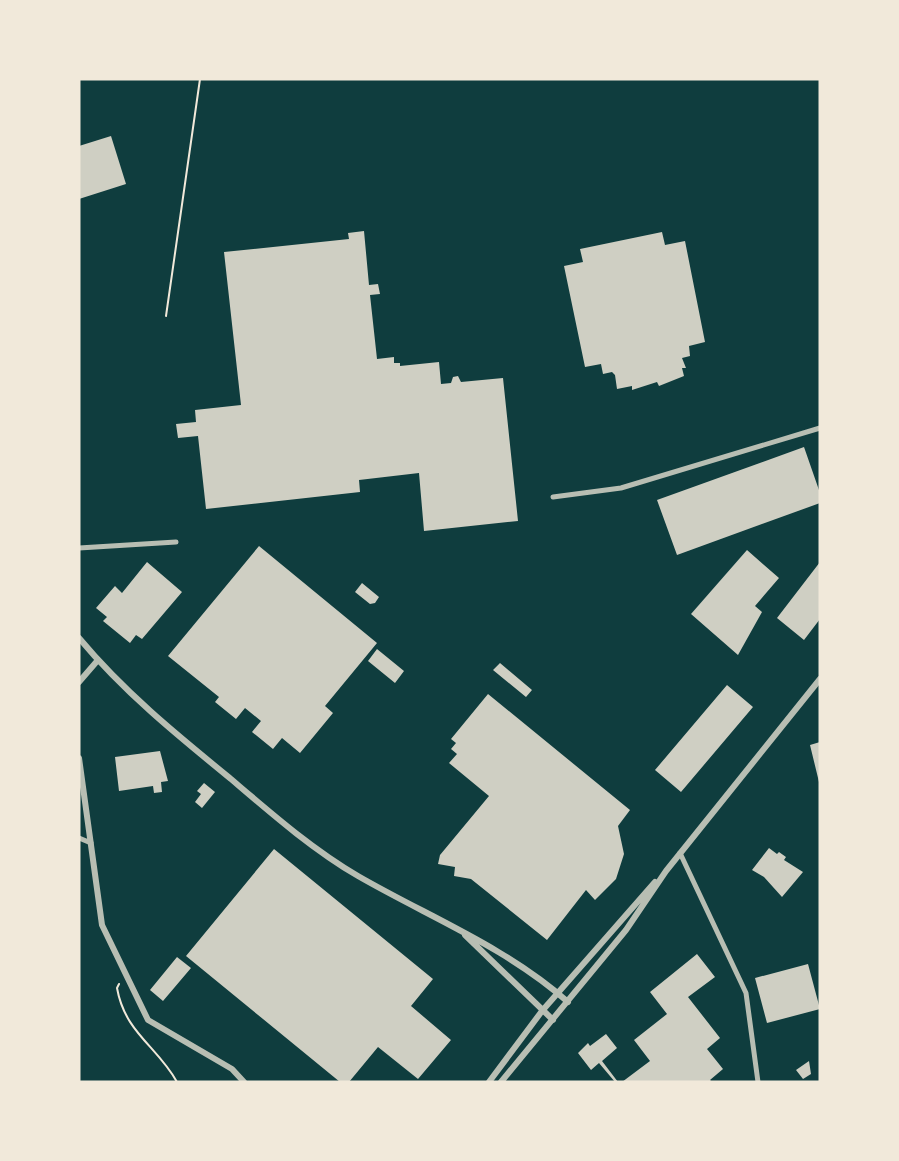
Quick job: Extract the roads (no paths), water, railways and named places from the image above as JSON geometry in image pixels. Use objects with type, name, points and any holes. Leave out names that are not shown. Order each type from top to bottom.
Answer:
[{"type":"street","points":[[553,496],[621,488],[820,428]]},
{"type":"street","points":[[79,548],[176,542]]},
{"type":"street","points":[[79,638],[138,702],[314,849],[464,934],[479,939],[524,968],[568,1002]]},
{"type":"street","points":[[79,682],[98,660]]},
{"type":"street","points":[[489,1082],[542,1012],[666,871],[820,679]]},
{"type":"street","points":[[79,758],[102,925],[148,1020],[232,1069],[244,1082]]},
{"type":"street","points":[[79,838],[90,843]]},
{"type":"street","points":[[680,853],[746,993],[758,1082]]},
{"type":"street","points":[[502,1082],[626,930],[666,871]]},
{"type":"street","points":[[464,934],[552,1020]]}]
